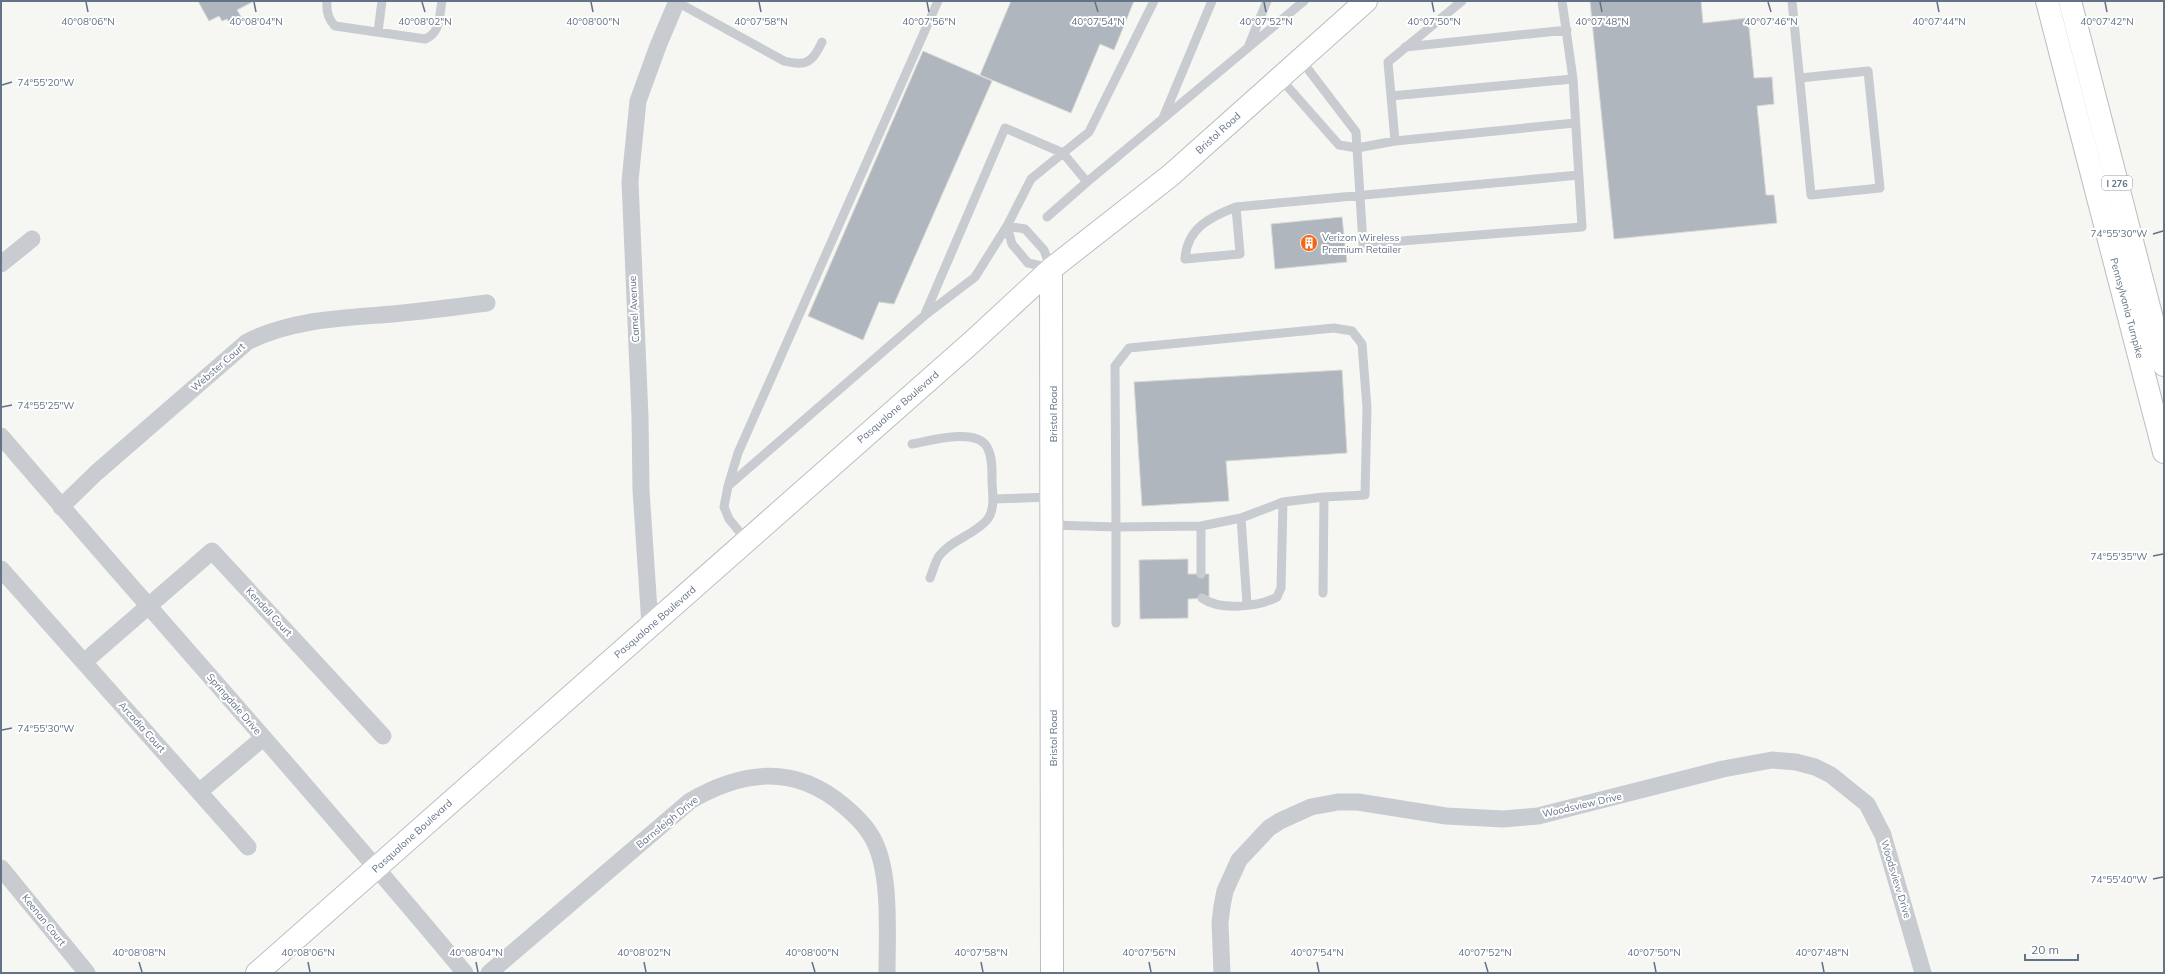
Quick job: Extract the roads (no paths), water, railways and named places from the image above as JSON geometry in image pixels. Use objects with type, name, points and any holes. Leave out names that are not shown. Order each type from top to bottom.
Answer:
[{"type":"main road","name":"Bristol Road","points":[[1052,973],[1051,269],[1171,175],[1366,1]]},
{"type":"main road","name":"Pennsylvania Turnpike","points":[[2047,1],[2164,452]]},
{"type":"main road","name":"I 276","points":[[2070,1],[2164,365]]},
{"type":"main road","name":"Pasqualone Boulevard","points":[[257,973],[972,342],[1051,269]]},
{"type":"street","name":"Camel Avenue","points":[[650,625],[641,490],[640,417],[630,181],[638,101],[655,53],[677,1]]},
{"type":"street","points":[[1,264],[32,239]]},
{"type":"street","name":"Webster Court","points":[[61,507],[96,473],[247,342],[260,335],[290,326],[318,321],[487,303]]},
{"type":"street","name":"Springdale Drive","points":[[4,446],[61,507],[377,867],[465,973]]},
{"type":"street","name":"Kendall Court","points":[[148,606],[212,550],[383,736]]},
{"type":"street","name":"Arcadia Court","points":[[1,569],[248,847]]},
{"type":"street","points":[[84,662],[148,606]]},
{"type":"street","points":[[199,792],[263,738]]},
{"type":"street","name":"Woodsview Drive","points":[[1222,973],[1220,923],[1222,906],[1225,890],[1239,860],[1269,828],[1280,821],[1311,807],[1338,802],[1358,802],[1446,816],[1502,819],[1538,816],[1671,784],[1723,769],[1772,760],[1796,762],[1815,767],[1831,775],[1867,804],[1883,836],[1923,973]]},
{"type":"street","name":"Barnsleigh Drive","points":[[490,973],[690,801],[712,788],[746,778],[774,776],[804,780],[836,799],[857,816],[875,843],[882,867],[886,910],[887,973]]},
{"type":"street","name":"Keenan Court","points":[[1,868],[87,973]]},
{"type":"lane","points":[[327,1],[326,8],[329,20],[335,26],[425,39],[432,36],[437,30],[442,1]]},
{"type":"lane","points":[[378,32],[382,1]]},
{"type":"lane","points":[[677,1],[784,61],[794,63],[811,60],[816,56],[822,42]]},
{"type":"lane","points":[[747,541],[730,519],[724,507],[728,486],[738,453],[938,1]]},
{"type":"lane","points":[[728,486],[924,316],[975,277],[1008,226],[1031,179],[1089,132],[1154,1]]},
{"type":"lane","points":[[1162,120],[1212,1]]},
{"type":"lane","points":[[1249,46],[1268,1]]},
{"type":"lane","points":[[1047,217],[1304,1]]},
{"type":"lane","points":[[1395,141],[1388,62],[1462,1]]},
{"type":"lane","points":[[1300,60],[1356,132],[1363,244],[1582,226],[1573,79],[1562,1]]},
{"type":"lane","points":[[1792,1],[1811,195],[1880,188],[1868,71],[1800,78]]},
{"type":"lane","points":[[1406,47],[1567,30]]},
{"type":"lane","points":[[1280,78],[1339,145],[1357,148],[1395,141],[1575,123]]},
{"type":"lane","points":[[1391,96],[1573,79]]},
{"type":"lane","points":[[924,316],[1005,128],[1063,153],[1088,182]]},
{"type":"lane","points":[[1236,207],[1240,254],[1185,259],[1186,250],[1194,232],[1211,216],[1236,207],[1579,175]]},
{"type":"lane","points":[[1008,226],[1012,244],[1028,263],[1051,269]]},
{"type":"lane","points":[[1008,226],[1024,230],[1044,250],[1051,269]]},
{"type":"lane","points":[[1052,525],[1116,527],[1201,526],[1241,518],[1282,502],[1365,495],[1367,408],[1362,344],[1352,330],[1334,328],[1129,348],[1116,366],[1116,527],[1116,623]]},
{"type":"lane","points":[[912,444],[947,437],[978,439],[988,448],[991,462],[993,499],[991,512],[986,521],[968,536],[949,546],[938,557],[930,578]]},
{"type":"lane","points":[[993,499],[1052,497]]},
{"type":"lane","points":[[1324,498],[1324,593]]},
{"type":"lane","points":[[1202,598],[1209,603],[1224,606],[1266,603],[1278,597],[1281,588],[1282,502]]},
{"type":"lane","points":[[1241,518],[1247,604]]},
{"type":"lane","points":[[1201,526],[1201,574]]},
{"type":"place","name":"Verizon Wireless Premium Retailer","points":[[1309,243]]}]
